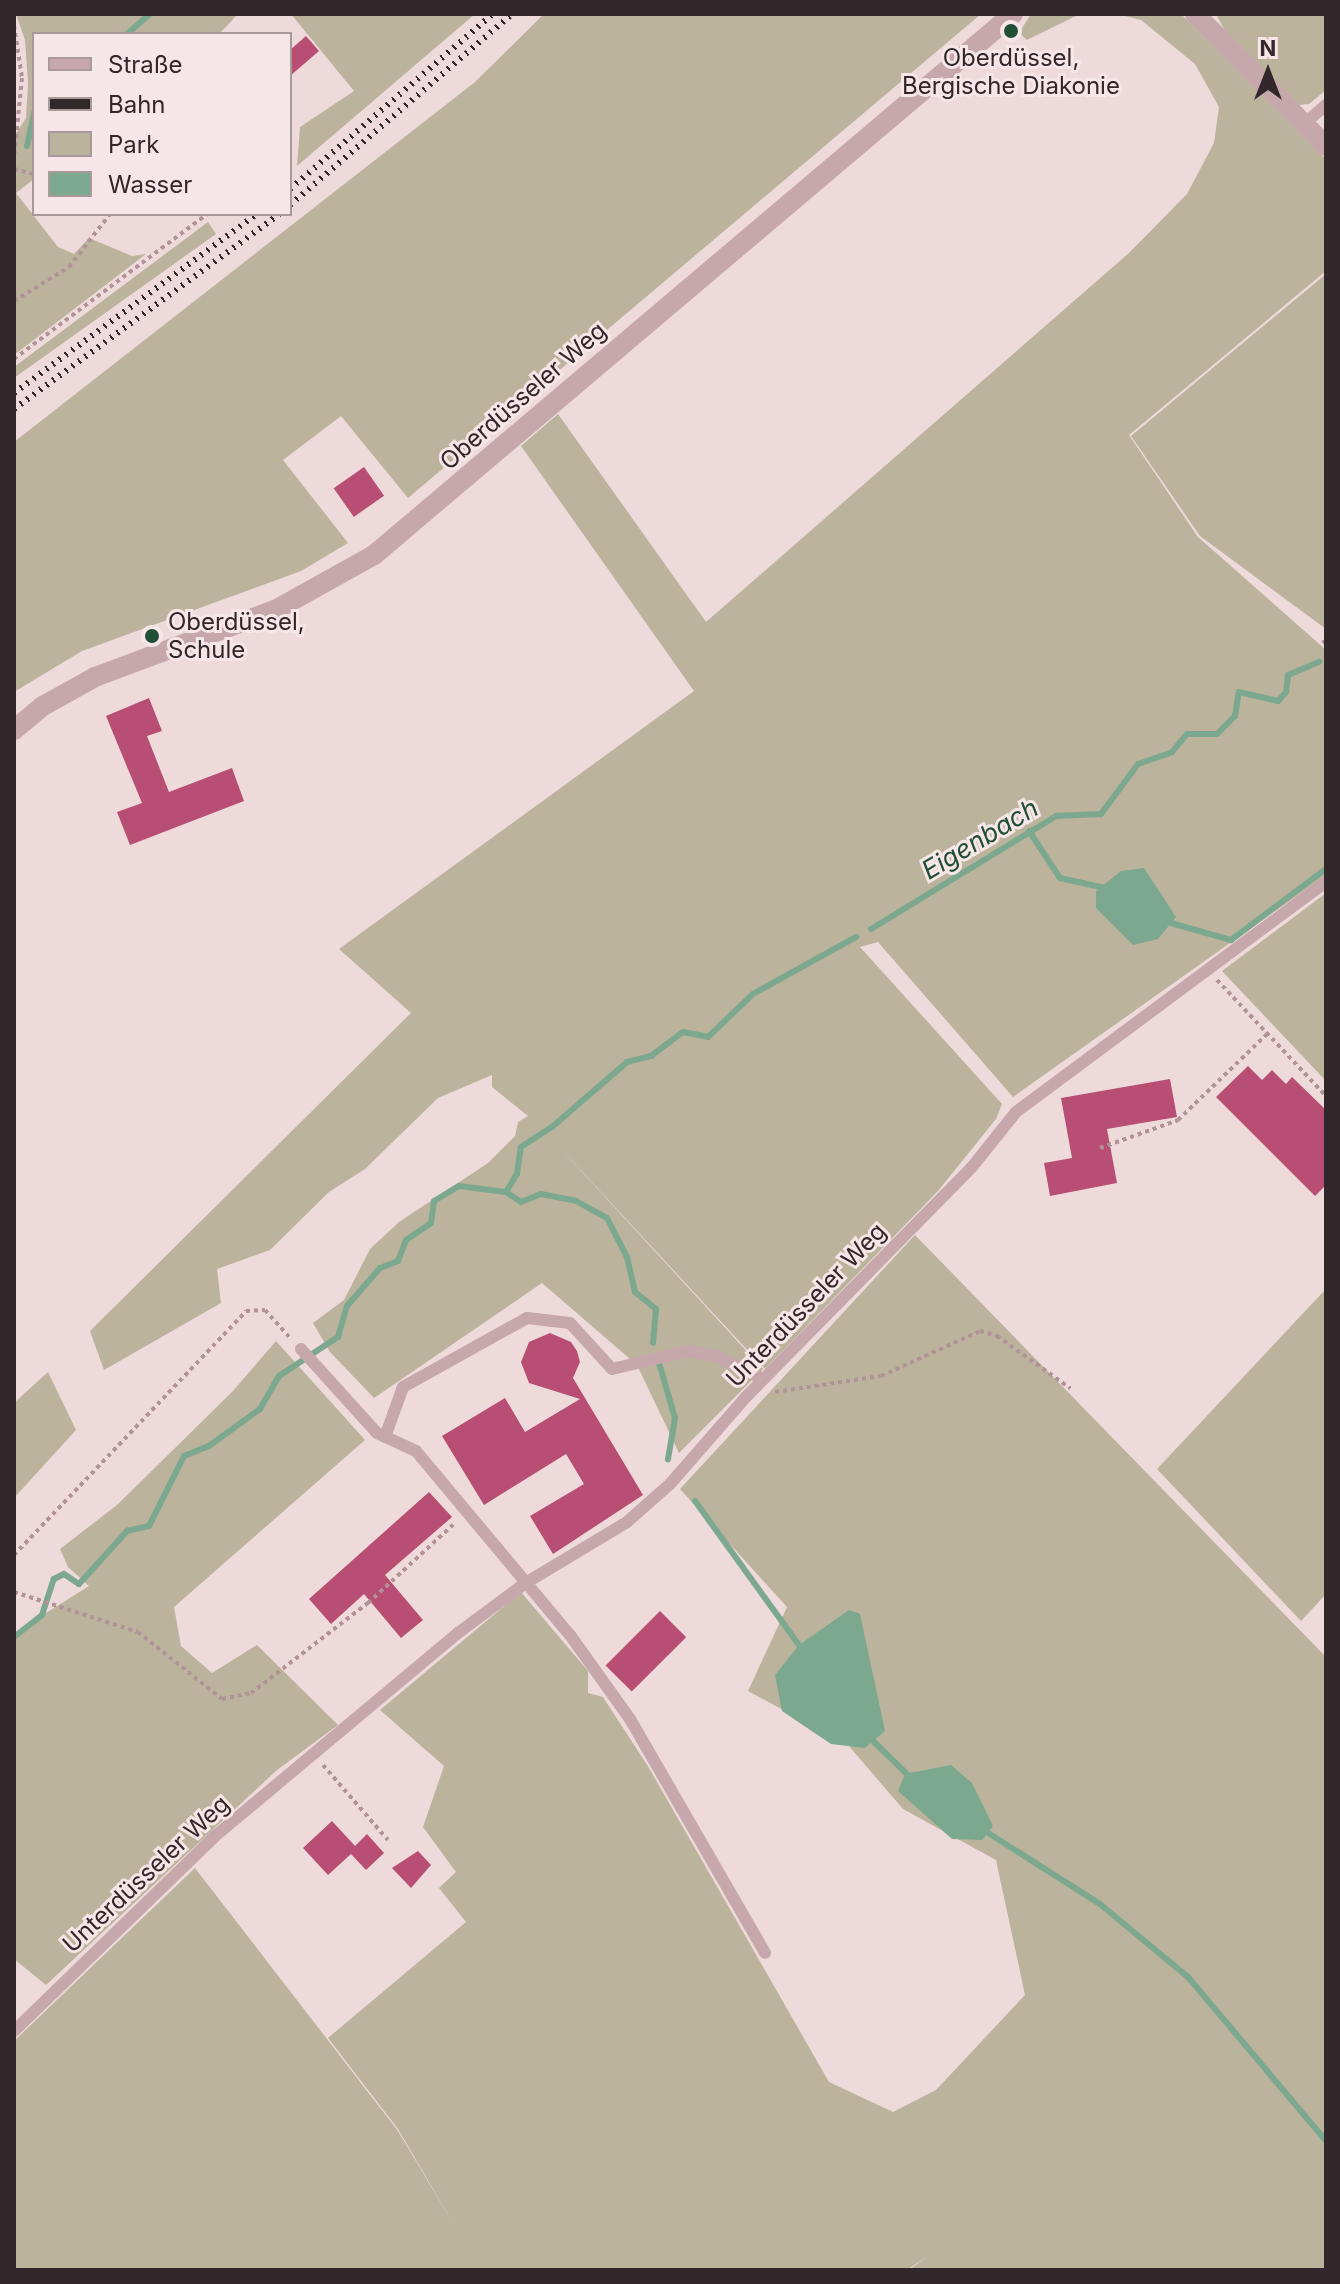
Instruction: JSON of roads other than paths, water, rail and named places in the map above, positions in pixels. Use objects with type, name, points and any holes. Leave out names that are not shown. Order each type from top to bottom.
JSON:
[{"type":"street","name":"Oberdüsseler Weg","points":[[14,730],[86,682],[292,602],[374,555],[1013,14]]},
{"type":"street","points":[[1207,18],[1326,146]]},
{"type":"lane","points":[[1304,124],[1326,105]]},
{"type":"lane","name":"Unterdüsseler Weg","points":[[14,2031],[214,1837],[313,1754],[524,1584],[627,1522],[670,1484],[763,1379],[972,1167],[1016,1112],[1210,973],[1326,882]]},
{"type":"lane","points":[[385,1437],[403,1387],[527,1318],[570,1323],[612,1369],[689,1351],[716,1356],[763,1379]]},
{"type":"lane","points":[[301,1349],[385,1437],[416,1451],[524,1584],[570,1635],[630,1719],[765,1953]]},
{"type":"water","points":[[1144,868],[1176,917],[1158,939],[1133,945],[1096,908],[1096,891],[1121,871]]},
{"type":"water","points":[[849,1610],[860,1614],[885,1731],[865,1748],[831,1744],[782,1711],[775,1675],[799,1645]]},
{"type":"water","points":[[951,1765],[972,1783],[993,1826],[982,1840],[952,1839],[898,1791],[905,1774]]},
{"type":"waterway","points":[[129,32],[150,14]]},
{"type":"waterway","points":[[27,146],[32,122]]},
{"type":"waterway","name":"Eigenbach","points":[[871,929],[1056,816],[1101,814],[1138,764],[1172,752],[1187,734],[1217,734],[1235,716],[1239,692],[1278,701],[1286,692],[1288,675],[1319,662]]},
{"type":"waterway","points":[[1029,831],[1060,878],[1105,888]]},
{"type":"waterway","points":[[1164,921],[1231,940],[1326,869]]},
{"type":"waterway","name":"Eigenbach","points":[[14,1637],[42,1615],[54,1579],[64,1574],[79,1584],[127,1531],[149,1526],[184,1456],[209,1446],[260,1409],[279,1376],[338,1337],[347,1306],[380,1268],[398,1261],[406,1240],[431,1223],[434,1201],[459,1186],[506,1192],[517,1174],[521,1147],[552,1127],[627,1062],[651,1056],[683,1032],[708,1037],[753,994],[856,937]]},
{"type":"waterway","points":[[506,1192],[521,1202],[541,1194],[576,1201],[607,1218],[627,1257],[635,1292],[656,1309],[653,1343]]},
{"type":"waterway","points":[[659,1363],[675,1418],[668,1459]]},
{"type":"waterway","points":[[695,1501],[803,1651]]},
{"type":"waterway","points":[[868,1736],[911,1778]]},
{"type":"waterway","points":[[985,1831],[1100,1904],[1188,1977],[1326,2141]]},
{"type":"railway","points":[[292,187],[493,14]]},
{"type":"railway","points":[[292,203],[512,14]]},
{"type":"railway","points":[[14,393],[254,216]]},
{"type":"railway","points":[[14,409],[276,216]]},
{"type":"place","name":"Oberdüssel, Bergische Diakonie","points":[[1011,31]]},
{"type":"place","name":"Oberdüssel, Schule","points":[[152,636]]}]
